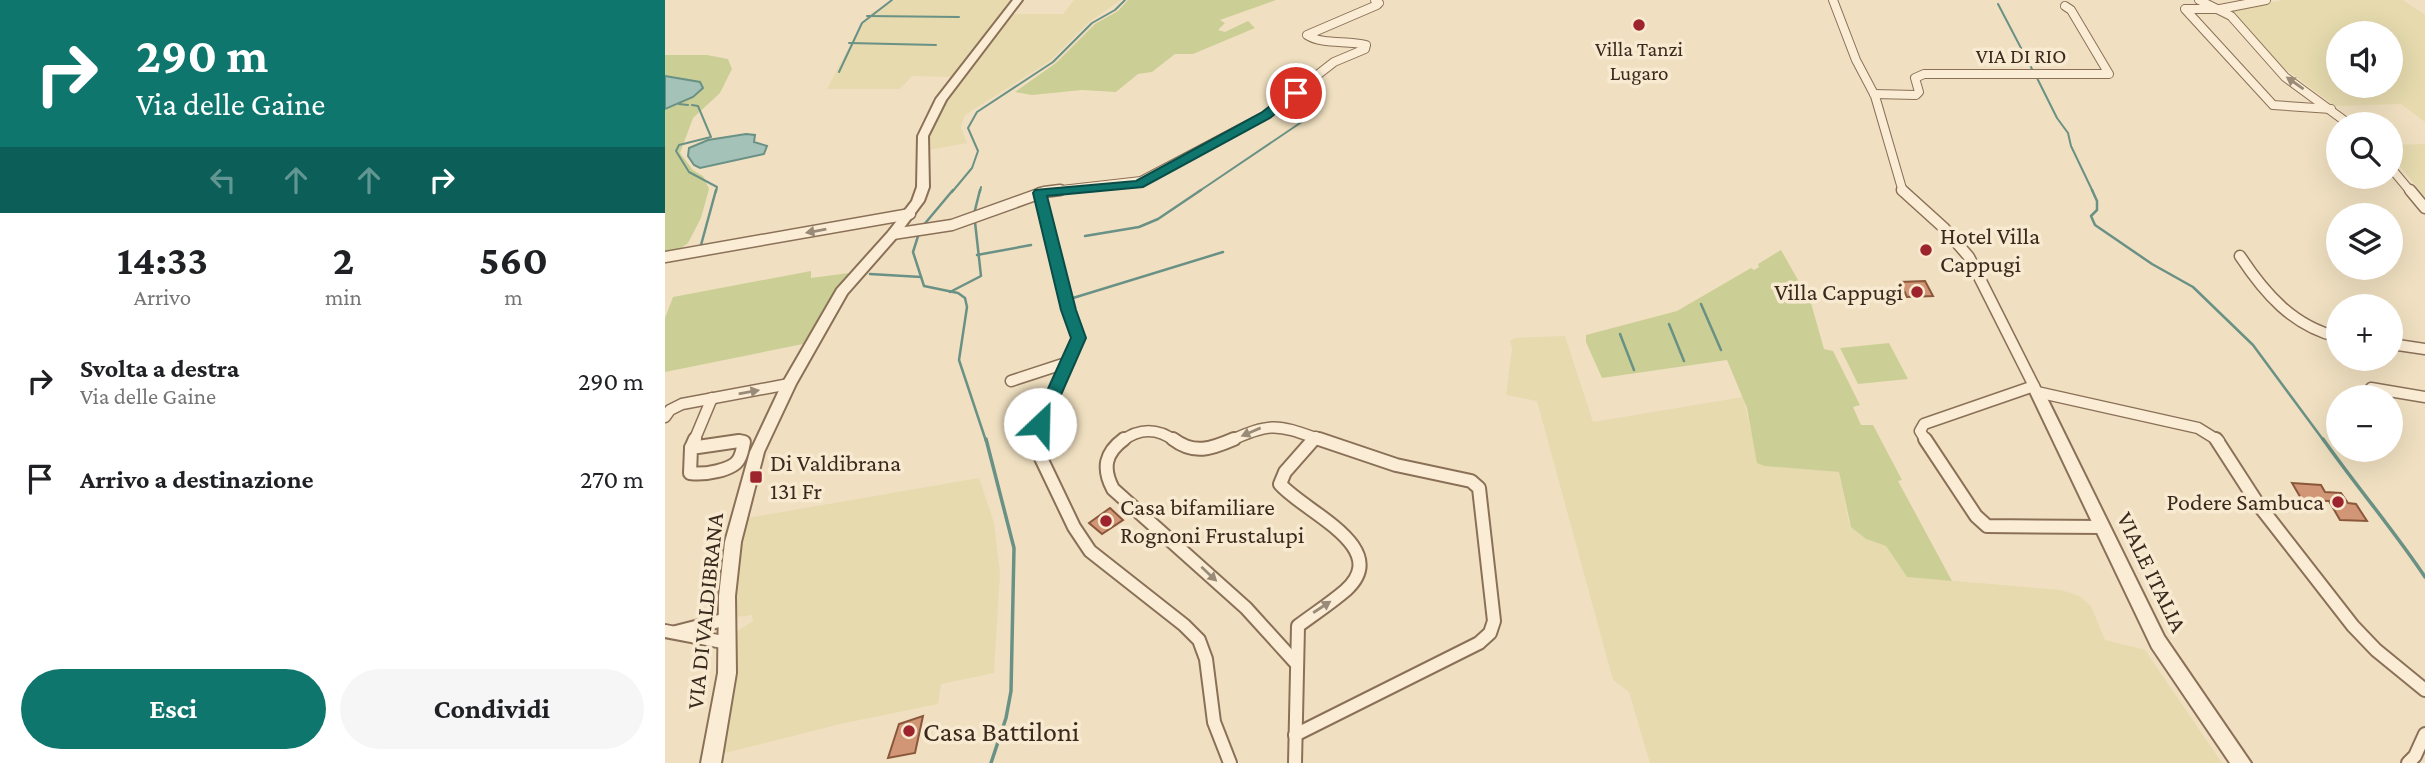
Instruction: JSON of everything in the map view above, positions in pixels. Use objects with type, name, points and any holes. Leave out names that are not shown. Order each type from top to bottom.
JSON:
[{"type":"street","name":"VIA DI VALDIBRANA","points":[[711,763],[727,673],[730,559],[737,517],[757,452],[789,384],[842,292],[910,214],[922,191],[923,136],[941,99],[1018,0]]},
{"type":"street","points":[[893,234],[928,230],[971,219],[1039,193],[1100,186],[1131,186],[1266,115],[1336,61],[1365,49],[1367,45],[1359,42],[1313,40],[1307,35],[1378,5],[1375,0]]},
{"type":"street","points":[[1833,0],[1856,60],[1874,94],[1898,184],[1913,202],[1944,228],[1969,257],[2036,389]]},
{"type":"street","points":[[2199,0],[2220,9],[2240,25],[2253,44],[2285,77],[2334,112]]},
{"type":"street","points":[[2266,0],[2220,9],[2185,9],[2273,105],[2331,110]]},
{"type":"street","name":"VIA DI RIO","points":[[1874,94],[1916,95],[1919,93],[1915,78],[1924,74],[2109,74],[2071,10],[2065,6]]},
{"type":"street","points":[[2403,182],[2425,208]]},
{"type":"street","points":[[1039,193],[1078,335],[1069,362],[1040,424],[1037,445],[1041,458],[1074,527],[1090,551],[1184,625],[1199,640],[1206,659],[1214,722],[1230,763]]},
{"type":"street","points":[[665,257],[910,214]]},
{"type":"street","points":[[2240,256],[2258,282],[2299,322],[2317,333],[2326,335]]},
{"type":"street","points":[[2403,346],[2425,349]]},
{"type":"street","points":[[1011,381],[1069,362]]},
{"type":"street","points":[[665,417],[678,405],[789,384]]},
{"type":"street","points":[[2103,527],[1986,526],[1976,516],[1920,431],[1924,424],[2036,389],[2198,428],[2213,435],[2223,445],[2258,504],[2353,626],[2376,650],[2425,690]]},
{"type":"street","name":"VIALE ITALIA","points":[[2036,389],[2164,652],[2241,763]]},
{"type":"street","points":[[2403,393],[2425,397]]},
{"type":"street","points":[[691,448],[739,441],[745,443],[739,460],[733,466],[695,474],[689,471],[691,448],[712,398]]},
{"type":"street","points":[[1295,662],[1246,608],[1118,495],[1106,478],[1104,464],[1108,453],[1115,446],[1150,431],[1163,432],[1179,446],[1195,450],[1223,444],[1268,426],[1288,427],[1396,465],[1466,479],[1477,485],[1481,495],[1495,624],[1490,635],[1295,735]]},
{"type":"street","points":[[1295,763],[1295,662],[1299,623],[1347,589],[1355,579],[1361,562],[1360,554],[1353,543],[1280,484],[1285,472],[1316,437]]},
{"type":"street","points":[[669,632],[727,619]]},
{"type":"street","points":[[669,632],[728,643]]},
{"type":"street","points":[[2407,763],[2423,745]]},
{"type":"shaded area","points":[[895,0],[1014,0],[952,77],[912,76],[900,89],[827,89],[861,24],[871,13]]},
{"type":"shaded area","points":[[1074,0],[1121,0],[1089,22],[1050,61],[965,115],[961,127],[967,143],[928,150],[931,130],[950,93],[1012,14],[1063,14]]},
{"type":"shaded area","points":[[2283,0],[2403,0],[2425,15],[2425,122],[2401,104],[2335,106],[2284,68],[2231,10]]},
{"type":"shaded area","points":[[2425,144],[2425,197],[2403,170],[2403,145]]},
{"type":"shaded area","points":[[1565,336],[1593,422],[1743,397],[1759,465],[1839,472],[1849,523],[1866,539],[1886,546],[1909,577],[2061,590],[2079,596],[2091,606],[2105,640],[2145,650],[2222,763],[1650,763],[1629,692],[1613,680],[1537,401],[1506,395],[1512,349],[1510,341],[1514,338]]},
{"type":"shaded area","points":[[979,478],[994,523],[1000,572],[994,673],[941,684],[938,704],[840,724],[721,754],[737,669],[736,632],[753,621],[752,615],[735,617],[736,585],[747,518]]},
{"type":"green space","points":[[1128,0],[1276,0],[1220,20],[1225,23],[1218,30],[1225,32],[1248,21],[1255,28],[1193,54],[1175,54],[1152,72],[1138,74],[1116,92],[1082,90],[1032,95],[1015,92],[1056,63],[1095,24],[1118,11]]},
{"type":"green space","points":[[665,55],[707,55],[728,59],[732,69],[720,93],[693,118],[680,153],[693,170],[703,176],[709,189],[701,218],[688,243],[677,251],[665,254],[665,109],[693,97],[703,88],[700,82],[665,76]]},
{"type":"green space","points":[[1781,250],[1811,303],[1824,349],[1833,351],[1860,405],[1853,407],[1861,425],[1873,425],[1902,480],[1898,481],[1952,581],[1907,577],[1886,546],[1866,539],[1851,527],[1839,472],[1764,466],[1757,463],[1747,408],[1727,360],[1602,378],[1586,342],[1586,335],[1677,311],[1751,268],[1754,270],[1759,267],[1758,264]]},
{"type":"green space","points":[[811,271],[811,278],[849,273],[808,343],[665,372],[665,318],[673,297]]},
{"type":"green space","points":[[1889,343],[1908,379],[1858,384],[1840,348]]},
{"type":"water","points":[[665,76],[700,82],[703,88],[693,97],[665,109]]},
{"type":"water","points":[[755,135],[754,142],[767,146],[764,154],[700,168],[694,165],[688,156],[689,148],[708,140]]},
{"type":"building","name":"Villa Cappugi","points":[[1925,281],[1933,296],[1907,297],[1900,282]]},
{"type":"building","name":"Podere Sambuca","points":[[2292,483],[2321,485],[2325,492],[2341,493],[2348,503],[2356,504],[2367,521],[2340,520],[2329,501],[2302,500]]},
{"type":"building","name":"Casa bifamiliare Rognoni Frustalupi","points":[[1110,508],[1123,520],[1102,534],[1089,523]]},
{"type":"building","name":"Casa Battiloni","points":[[923,716],[915,753],[888,758],[899,724]]},
{"type":"waterway","points":[[871,16],[892,0]]},
{"type":"waterway","points":[[952,192],[972,168],[978,151],[968,128],[977,112],[1053,62],[1092,23],[1115,10],[1125,0]]},
{"type":"waterway","points":[[1998,4],[2033,71]]},
{"type":"waterway","points":[[867,16],[871,16]]},
{"type":"waterway","points":[[853,43],[862,23],[871,16]]},
{"type":"waterway","points":[[871,16],[959,17]]},
{"type":"waterway","points":[[839,72],[853,43]]},
{"type":"waterway","points":[[853,43],[936,45]]},
{"type":"waterway","points":[[2036,76],[2057,118],[2068,133],[2071,146],[2093,192]]},
{"type":"waterway","points":[[679,104],[688,105]]},
{"type":"waterway","points":[[692,105],[698,106],[711,137],[679,145],[676,151],[689,172],[717,187],[716,192]]},
{"type":"waterway","points":[[1198,192],[1309,117]]},
{"type":"waterway","points":[[980,192],[981,187]]},
{"type":"waterway","points":[[701,245],[716,190]]},
{"type":"waterway","points":[[922,227],[953,190]]},
{"type":"waterway","points":[[974,214],[980,190]]},
{"type":"waterway","points":[[1085,236],[1139,227],[1158,219],[1201,190]]},
{"type":"waterway","points":[[2092,190],[2097,201],[2097,210],[2091,216],[2095,225],[2152,264],[2193,287],[2253,345],[2324,441]]},
{"type":"waterway","points":[[975,222],[979,255]]},
{"type":"waterway","points":[[919,233],[913,252],[924,286],[951,292]]},
{"type":"waterway","points":[[979,255],[1031,245]]},
{"type":"waterway","points":[[1073,298],[1223,252]]},
{"type":"waterway","points":[[951,292],[981,276],[979,255]]},
{"type":"waterway","points":[[870,274],[921,277]]},
{"type":"waterway","points":[[951,292],[965,298],[967,307],[959,360],[986,441]]},
{"type":"waterway","points":[[1701,304],[1721,350]]},
{"type":"waterway","points":[[1669,324],[1684,361]]},
{"type":"waterway","points":[[1620,334],[1634,370]]},
{"type":"waterway","points":[[986,439],[1014,548],[1011,691],[1006,718],[991,763]]},
{"type":"waterway","points":[[2323,439],[2425,577]]},
{"type":"place","name":"Villa Tanzi Lugaro","points":[[1639,25]]},
{"type":"place","name":"Hotel Villa Cappugi","points":[[1926,250]]},
{"type":"place","name":"Villa Cappugi","points":[[1917,292]]},
{"type":"place","name":"Di Valdibrana 131 Fr","points":[[756,477]]},
{"type":"place","name":"Podere Sambuca","points":[[2338,502]]},
{"type":"place","name":"Casa bifamiliare Rognoni Frustalupi","points":[[1106,521]]},
{"type":"place","name":"Casa Battiloni","points":[[909,731]]},
{"type":"route","points":[[1040,424],[1079,338],[1069,310],[1039,193],[1139,184],[1273,111],[1296,93]]}]
